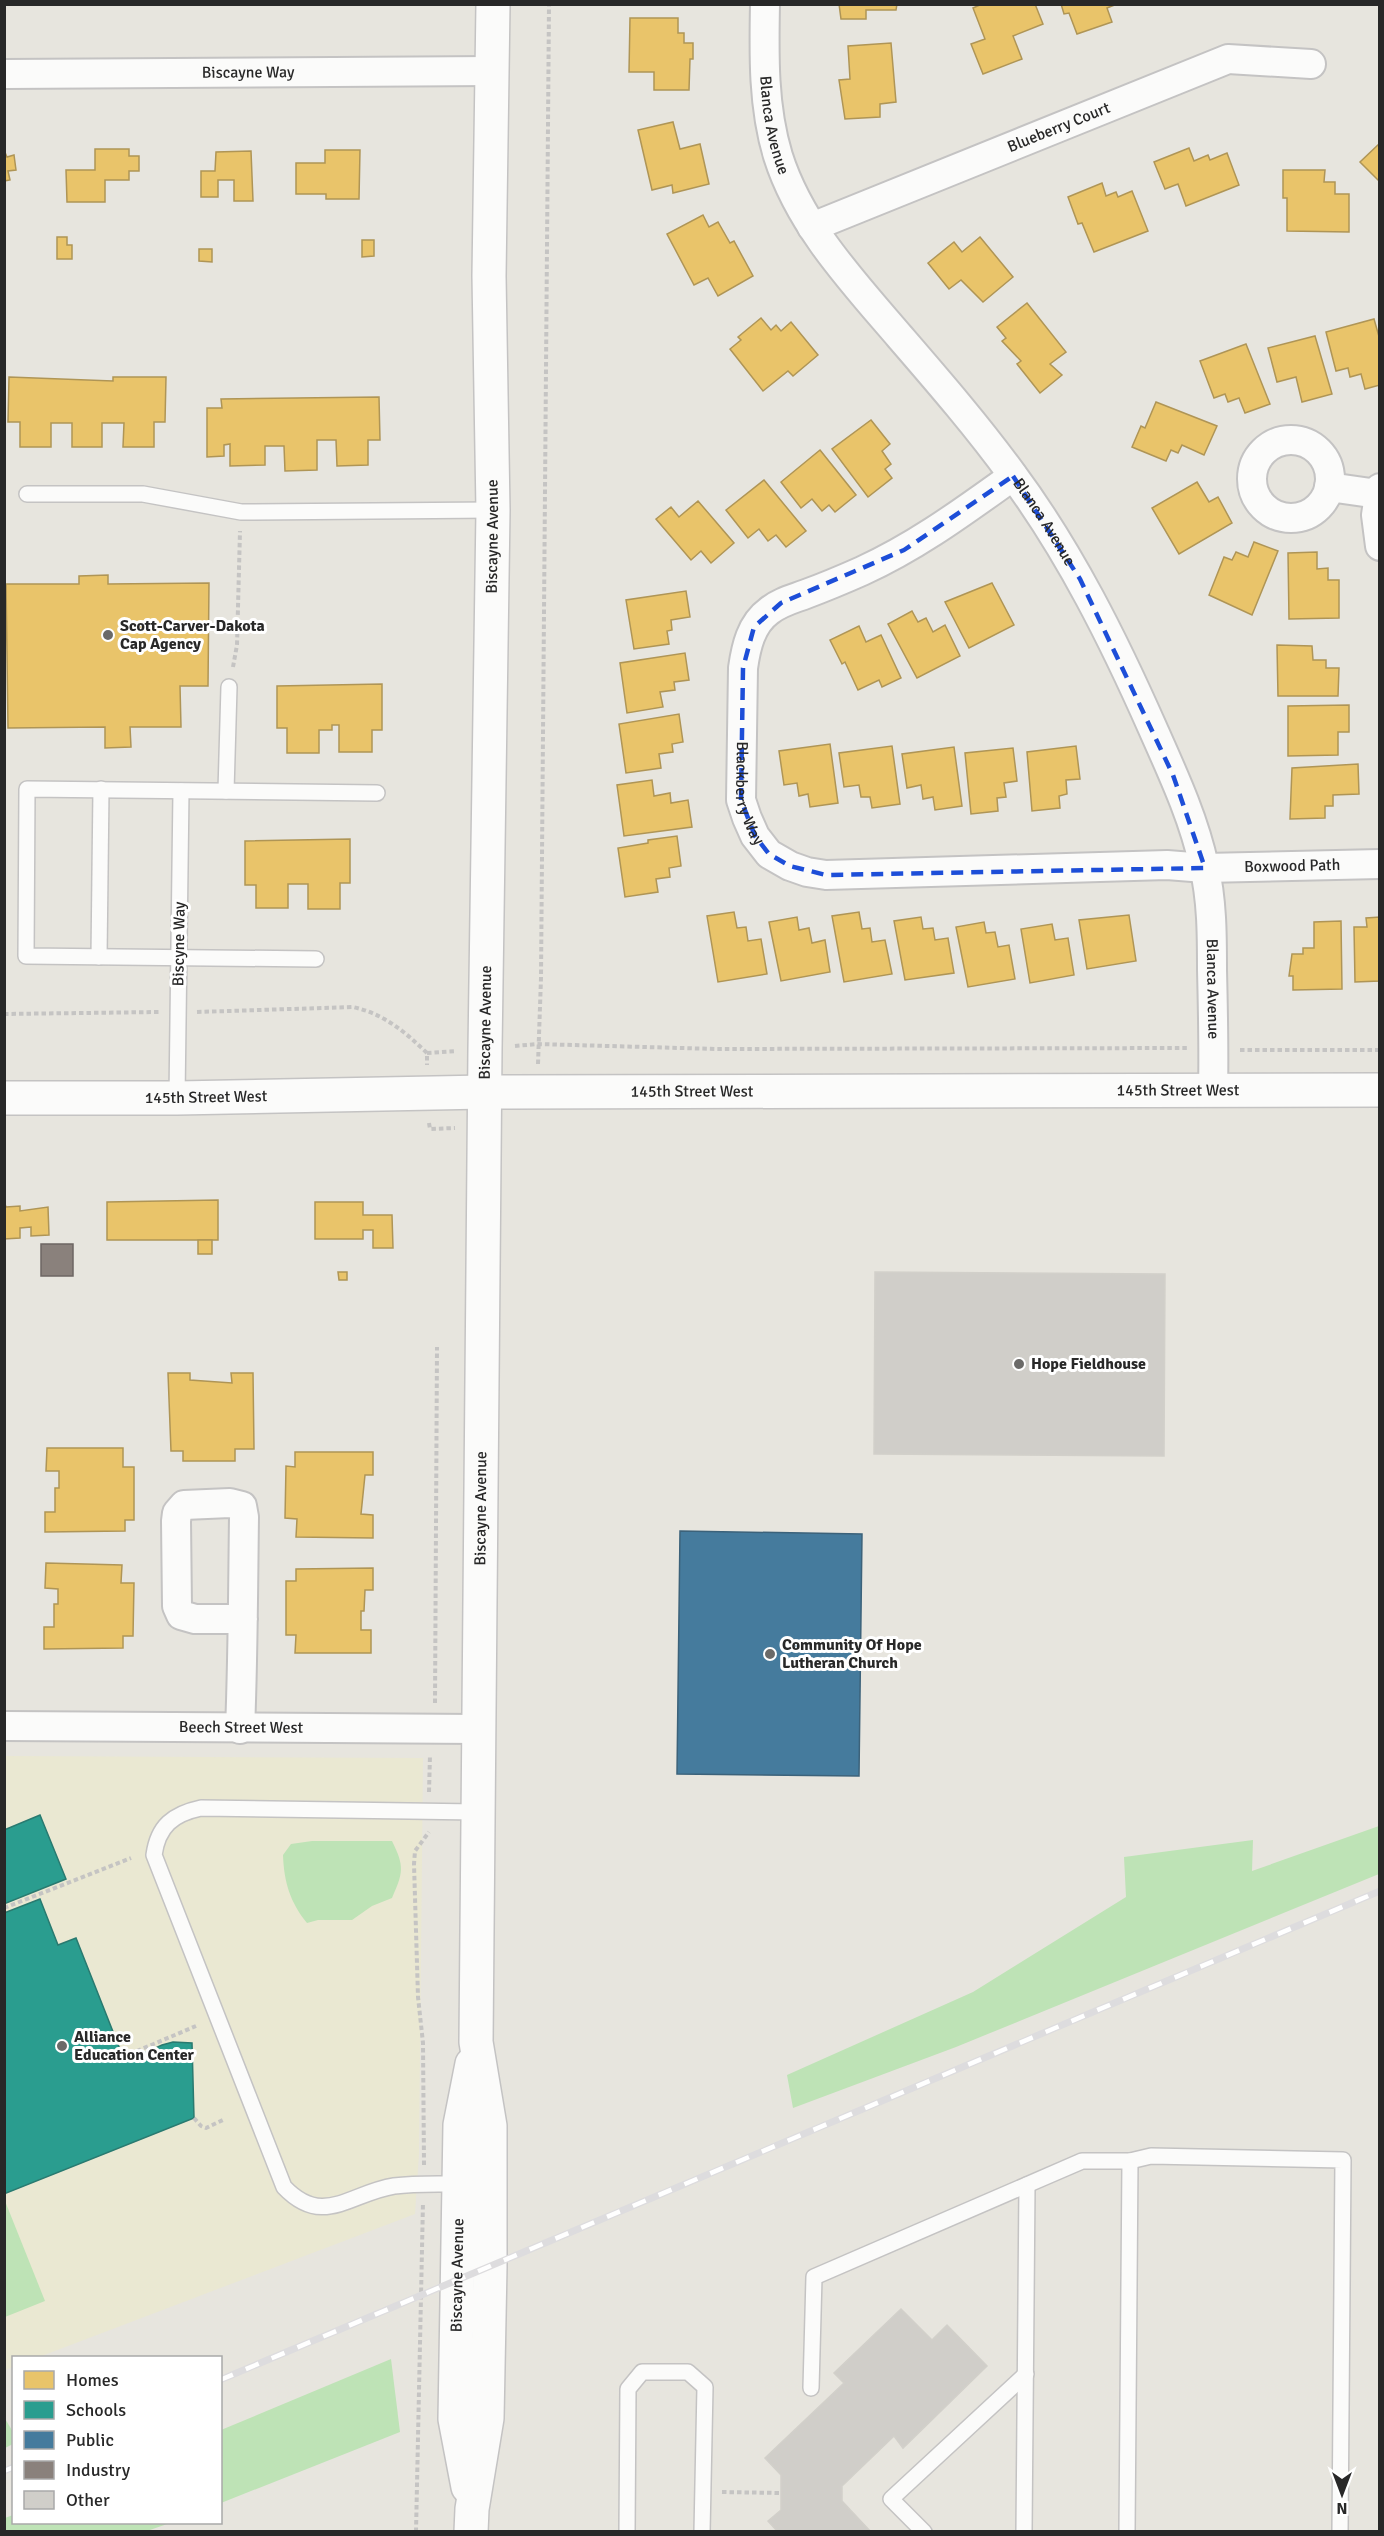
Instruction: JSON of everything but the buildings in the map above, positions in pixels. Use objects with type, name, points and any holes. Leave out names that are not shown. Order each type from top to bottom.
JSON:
[{"type":"street","name":"Biscayne Avenue","points":[[472,2520],[487,2418],[490,2267],[490,2126],[476,2042],[484,1092],[493,510],[489,276],[493,4]]},
{"type":"street","name":"Blanca Avenue","points":[[765,4],[766,82],[778,154],[791,190],[812,227],[846,274],[950,394],[1013,476],[1080,579],[1130,678],[1188,812],[1205,868],[1211,917],[1213,1092]]},
{"type":"street","name":"Blueberry Court","points":[[812,227],[1228,59],[1311,64]]},
{"type":"street","name":"Biscayne Way","points":[[4,74],[492,71]]},
{"type":"street","name":"Blackberry Way","points":[[1013,476],[943,526],[904,550],[861,571],[782,603],[767,612],[754,627],[743,668],[741,800],[755,836],[769,854],[790,866],[807,872],[826,874],[1167,865],[1205,868]]},
{"type":"street","points":[[1329,487],[1379,491],[1376,515],[1380,546]]},
{"type":"street","name":"Boxwood Path","points":[[1205,868],[1380,864]]},
{"type":"street","name":"145th Street West","points":[[4,1098],[177,1098],[484,1092],[1380,1090]]},
{"type":"street","points":[[240,1729],[243,1619]]},
{"type":"street","name":"Beech Street West","points":[[4,1726],[478,1729]]},
{"type":"street","name":"Biscayne Avenue","points":[[472,2520],[455,2419],[460,2125],[476,2042]]},
{"type":"lane","points":[[27,494],[143,494],[241,512],[493,510]]},
{"type":"lane","points":[[226,791],[229,687]]},
{"type":"lane","points":[[316,959],[26,956],[27,789],[376,793]]},
{"type":"lane","points":[[99,957],[101,789]]},
{"type":"lane","name":"Biscyne Way","points":[[177,1098],[181,791]]},
{"type":"lane","points":[[459,2184],[423,2184],[376,2190],[333,2206],[321,2208],[308,2206],[296,2199],[284,2187],[154,1855],[161,1830],[172,1818],[201,1808],[477,1812]]},
{"type":"lane","points":[[811,2388],[814,2277],[1082,2161],[1130,2162],[1151,2156],[1343,2160],[1340,2532]]},
{"type":"lane","points":[[1127,2532],[1130,2162]]},
{"type":"lane","points":[[1024,2532],[1027,2185]]},
{"type":"lane","points":[[627,2532],[628,2389],[642,2372],[688,2372],[705,2387],[702,2532]]},
{"type":"lane","points":[[924,2532],[891,2499],[1026,2374]]},
{"type":"path","points":[[549,4],[541,967],[537,1044],[716,1049],[1188,1048]]},
{"type":"path","points":[[229,687],[237,645],[241,512]]},
{"type":"path","points":[[4,1014],[353,1007],[387,1018],[427,1053]]},
{"type":"path","points":[[1238,1050],[1380,1050]]},
{"type":"path","points":[[416,2532],[423,2184],[423,2043],[417,1998],[414,1864],[415,1851],[430,1831],[429,1765],[435,1730],[437,1347]]},
{"type":"path","points":[[4,1908],[131,1858]]},
{"type":"path","points":[[123,2057],[196,2026]]},
{"type":"path","points":[[194,2118],[206,2128],[225,2119]]},
{"type":"path","points":[[703,2492],[781,2493]]},
{"type":"highlighted area","points":[[1013,476],[1080,579],[1173,775],[1205,868],[826,875],[790,866],[769,854],[755,836],[741,800],[743,668],[754,627],[781,603],[904,550]]},
{"type":"shaded area","points":[[5,1756],[423,1758],[419,2154],[415,2214],[42,2356],[12,2356],[12,2367],[5,2370]]},
{"type":"green space","points":[[1379,1826],[1379,1874],[956,2047],[793,2108],[787,2075],[973,1992],[1126,1897],[1124,1857],[1253,1840],[1252,1871]]},
{"type":"green space","points":[[312,1841],[392,1841],[399,1857],[401,1870],[392,1898],[372,1906],[352,1920],[318,1920],[307,1923],[289,1891],[283,1855],[291,1844]]},
{"type":"green space","points":[[5,2201],[45,2301],[4,2317]]},
{"type":"green space","points":[[391,2359],[400,2432],[222,2503],[222,2430]]},
{"type":"green space","points":[[4,2417],[12,2430],[12,2444],[5,2448]]},
{"type":"green space","points":[[12,2515],[12,2524],[167,2524],[147,2531],[5,2531],[5,2518]]},
{"type":"railway","points":[[222,2379],[1380,1891]]},
{"type":"railway","points":[[4,2471],[12,2468]]},
{"type":"place","name":"Scott-Carver-Dakota Cap Agency","points":[[108,635]]},
{"type":"place","name":"Hope Fieldhouse","points":[[1019,1364]]},
{"type":"place","name":"Community Of Hope Lutheran Church","points":[[770,1654]]},
{"type":"place","name":"Alliance Education Center","points":[[62,2046]]}]
